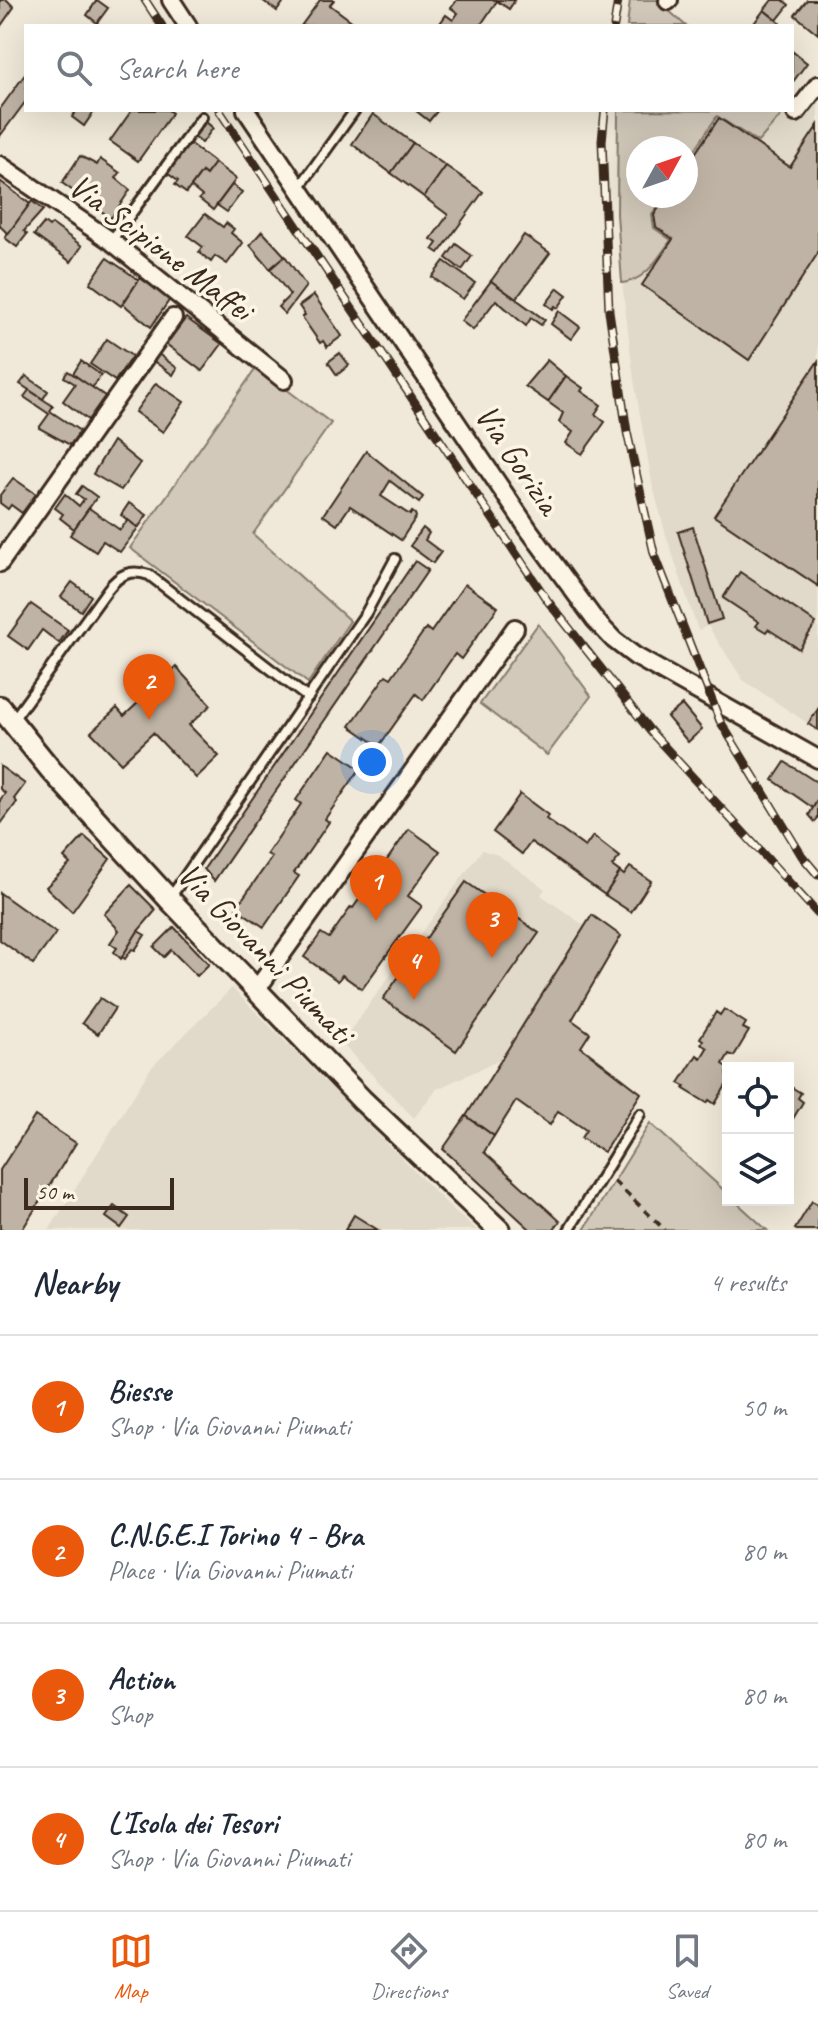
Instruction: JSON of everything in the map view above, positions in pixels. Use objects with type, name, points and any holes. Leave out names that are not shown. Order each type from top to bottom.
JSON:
[{"type":"street","points":[[171,0],[187,24]]},
{"type":"street","points":[[796,113],[818,85]]},
{"type":"street","name":"Via Gorizia","points":[[247,112],[529,530],[595,620],[635,656],[818,759]]},
{"type":"street","name":"Via Scipione Maffei","points":[[0,165],[111,241],[284,380]]},
{"type":"street","points":[[0,563],[173,318]]},
{"type":"street","points":[[257,989],[515,628]]},
{"type":"street","name":"Via Giovanni Piumati","points":[[6,715],[51,770],[169,899],[362,1100],[499,1230]]},
{"type":"lane","points":[[299,188],[354,112]]},
{"type":"lane","points":[[111,241],[202,117]]},
{"type":"lane","points":[[169,899],[366,613],[395,559]]},
{"type":"lane","points":[[6,715],[108,589],[125,573],[136,571],[149,575],[308,698]]},
{"type":"lane","points":[[569,1230],[640,1114]]},
{"type":"path","points":[[614,1181],[665,1230]]},
{"type":"shaded area","points":[[630,0],[657,0],[684,24],[627,24]]},
{"type":"shaded area","points":[[818,99],[818,730],[743,680],[708,626],[698,630],[666,535],[652,483],[634,380],[621,274],[618,112],[787,112],[799,122]]},
{"type":"shaded area","points":[[618,112],[784,112],[758,142],[717,116],[698,145],[698,136],[626,136],[626,208],[657,208],[652,215],[654,228],[671,240],[645,273],[622,283],[617,214]]},
{"type":"shaded area","points":[[257,367],[331,423],[253,534],[350,621],[308,683],[130,548]]},
{"type":"shaded area","points":[[538,624],[591,696],[547,755],[480,704]]},
{"type":"shaded area","points":[[482,850],[498,855],[545,889],[541,895],[585,926],[502,1059],[437,1089],[414,1118],[341,1043]]},
{"type":"shaded area","points":[[232,988],[449,1206],[477,1230],[49,1230],[151,1068]]},
{"type":"shaded area","points":[[650,1123],[722,1189],[722,1206],[741,1206],[767,1230],[584,1230]]},
{"type":"building","points":[[0,0],[7,0],[14,7],[0,27]]},
{"type":"building","points":[[97,0],[108,8],[97,23],[87,15]]},
{"type":"building","points":[[262,0],[285,0],[277,11]]},
{"type":"building","points":[[320,0],[334,0],[330,5],[356,24],[302,24]]},
{"type":"building","points":[[457,0],[515,0],[509,9],[497,1],[481,24],[439,24],[446,15],[453,20],[458,13],[451,8]]},
{"type":"building","points":[[772,0],[783,0],[789,5],[777,20],[764,10]]},
{"type":"building","points":[[807,0],[818,0],[818,34],[795,15]]},
{"type":"building","points":[[764,10],[780,23],[779,24],[754,24]]},
{"type":"building","points":[[794,53],[807,63],[794,80]]},
{"type":"building","points":[[24,76],[24,104],[0,136],[0,109]]},
{"type":"building","points":[[76,112],[94,112],[84,126],[72,117]]},
{"type":"building","points":[[131,112],[172,113],[138,161],[110,141]]},
{"type":"building","points":[[418,112],[436,112],[429,121]]},
{"type":"building","points":[[373,114],[413,143],[391,173],[352,144]]},
{"type":"building","points":[[719,118],[790,167],[818,125],[818,253],[749,360],[642,285],[673,239],[656,227],[654,215],[659,208],[698,208],[698,149]]},
{"type":"building","points":[[205,121],[213,128],[202,143],[194,137]]},
{"type":"building","points":[[189,143],[215,163],[206,175],[202,172],[186,193],[175,185],[178,181],[167,173]]},
{"type":"building","points":[[413,143],[446,166],[424,197],[391,173]]},
{"type":"building","points":[[80,156],[97,165],[100,159],[120,173],[116,178],[130,190],[111,218],[62,183]]},
{"type":"building","points":[[215,163],[236,179],[213,210],[199,199],[202,196],[191,187],[202,172],[206,175]]},
{"type":"building","points":[[446,166],[483,192],[439,253],[433,249],[437,243],[431,239],[448,215],[424,197]]},
{"type":"building","points":[[0,181],[30,204],[8,234],[0,226]]},
{"type":"building","points":[[232,185],[242,192],[227,212],[217,205]]},
{"type":"building","points":[[32,201],[43,210],[24,231],[27,234],[17,247],[5,238]]},
{"type":"building","points":[[205,214],[223,227],[226,223],[234,229],[231,233],[243,243],[227,264],[215,256],[211,262],[199,252],[203,247],[188,236]]},
{"type":"building","points":[[44,223],[49,227],[52,224],[82,246],[71,262],[34,235]]},
{"type":"building","points":[[262,231],[285,256],[270,269],[250,245]]},
{"type":"building","points":[[524,235],[550,253],[516,299],[491,281]]},
{"type":"building","points":[[456,244],[472,256],[462,270],[446,258]]},
{"type":"building","points":[[285,256],[306,286],[285,314],[278,307],[290,295],[270,269]]},
{"type":"building","points":[[107,258],[139,280],[121,306],[90,283]]},
{"type":"building","points":[[444,261],[475,283],[463,299],[432,277]]},
{"type":"building","points":[[140,278],[170,299],[151,327],[123,304]]},
{"type":"building","points":[[491,281],[545,320],[541,325],[531,318],[526,326],[496,300],[473,330],[461,321]]},
{"type":"building","points":[[558,288],[567,295],[558,308],[555,306],[553,309],[546,304]]},
{"type":"building","points":[[314,295],[342,336],[327,347],[323,341],[320,343],[302,317],[305,315],[299,306]]},
{"type":"building","points":[[559,311],[580,327],[571,339],[551,324]]},
{"type":"building","points":[[186,318],[222,344],[202,371],[166,344]]},
{"type":"building","points":[[107,339],[132,356],[115,381],[90,364]]},
{"type":"building","points":[[157,353],[177,368],[173,375],[152,360]]},
{"type":"building","points":[[340,353],[349,365],[337,375],[328,362]]},
{"type":"building","points":[[547,360],[566,376],[548,402],[525,386]]},
{"type":"building","points":[[81,361],[101,375],[92,388],[73,374]]},
{"type":"building","points":[[818,361],[818,586],[714,516]]},
{"type":"building","points":[[68,371],[105,396],[88,420],[63,401],[75,384],[64,377]]},
{"type":"building","points":[[26,376],[48,391],[43,399],[20,384]]},
{"type":"building","points":[[566,376],[601,405],[595,414],[605,422],[582,454],[566,443],[573,432],[559,422],[563,413],[548,402]]},
{"type":"building","points":[[156,383],[184,402],[163,432],[135,412]]},
{"type":"building","points":[[29,390],[53,406],[50,411],[80,431],[70,445],[39,428],[49,414],[24,397]]},
{"type":"building","points":[[113,441],[140,463],[121,490],[93,474]]},
{"type":"building","points":[[366,451],[423,497],[419,503],[390,481],[381,496],[410,515],[412,512],[415,514],[401,540],[350,506],[337,525],[323,515]]},
{"type":"building","points":[[13,478],[36,494],[22,513],[11,505],[8,509],[0,503],[0,495]]},
{"type":"building","points":[[82,486],[97,497],[74,529],[60,518],[63,514],[55,508],[65,494],[79,506],[84,499],[76,494]]},
{"type":"building","points":[[129,503],[147,515],[138,528],[121,515]]},
{"type":"building","points":[[89,508],[120,530],[128,520],[138,528],[120,552],[103,541],[96,552],[70,535]]},
{"type":"building","points":[[693,527],[722,619],[707,624],[678,532]]},
{"type":"building","points":[[423,528],[429,533],[425,540],[441,552],[433,563],[410,546]]},
{"type":"building","points":[[415,561],[428,570],[214,881],[204,869]]},
{"type":"building","points":[[740,572],[816,623],[799,649],[768,629],[766,632],[756,626],[759,622],[723,598]]},
{"type":"building","points":[[72,582],[91,596],[81,611],[61,597]]},
{"type":"building","points":[[465,584],[498,607],[461,659],[455,654],[423,700],[416,694],[379,746],[350,726],[386,675],[391,678],[426,628],[431,632]]},
{"type":"building","points":[[31,604],[68,630],[59,643],[42,630],[28,650],[8,636]]},
{"type":"building","points":[[157,661],[163,668],[151,680],[145,674]]},
{"type":"building","points":[[176,667],[211,705],[189,725],[219,756],[196,778],[153,733],[121,763],[91,732],[117,708],[124,716]]},
{"type":"building","points":[[682,705],[702,729],[688,742],[667,717]]},
{"type":"building","points":[[818,709],[818,730],[808,724]]},
{"type":"building","points":[[331,749],[360,769],[325,819],[329,822],[294,873],[299,876],[264,927],[236,908],[272,857],[267,854],[301,804],[296,800]]},
{"type":"building","points":[[785,762],[818,783],[818,799],[813,808],[773,780]]},
{"type":"building","points":[[0,766],[25,784],[14,799],[17,802],[0,825],[0,800],[5,793],[0,789]]},
{"type":"building","points":[[520,794],[548,815],[546,819],[585,847],[593,836],[620,857],[612,866],[620,872],[605,895],[531,842],[522,854],[493,832]]},
{"type":"building","points":[[818,799],[818,818],[815,822],[809,815]]},
{"type":"building","points":[[409,829],[440,851],[408,896],[422,906],[362,989],[342,975],[338,981],[304,957],[321,933],[329,938]]},
{"type":"building","points":[[84,836],[110,859],[72,912],[46,887],[70,864],[64,858]]},
{"type":"building","points":[[630,867],[651,881],[631,912],[605,895],[620,872],[624,875]]},
{"type":"building","points":[[466,882],[539,933],[456,1051],[383,999]]},
{"type":"building","points":[[131,885],[156,910],[138,931],[121,959],[114,952],[117,948],[110,943],[119,930],[104,914]]},
{"type":"building","points":[[0,893],[56,933],[33,964],[0,940]]},
{"type":"building","points":[[592,915],[621,936],[572,1020],[590,1033],[581,1047],[641,1093],[604,1152],[581,1138],[586,1130],[558,1111],[550,1125],[516,1101],[494,1136],[466,1116]]},
{"type":"building","points":[[174,927],[209,964],[197,976],[171,950],[164,957],[154,947]]},
{"type":"building","points":[[138,931],[145,935],[125,959],[122,957]]},
{"type":"building","points":[[100,998],[115,1008],[98,1034],[82,1023]]},
{"type":"building","points":[[724,1009],[746,1023],[743,1028],[749,1031],[734,1056],[729,1054],[722,1062],[722,1092],[715,1104],[709,1100],[707,1103],[679,1083],[697,1055],[701,1058],[707,1048],[701,1044],[703,1040],[700,1038],[716,1012],[720,1015]]},
{"type":"building","points":[[794,1089],[801,1093],[798,1098],[803,1102],[794,1117]]},
{"type":"building","points":[[35,1116],[76,1143],[22,1230],[0,1230],[0,1170]]},
{"type":"building","points":[[466,1116],[494,1136],[484,1152],[560,1221],[553,1230],[531,1230],[443,1149]]},
{"type":"building","points":[[812,1201],[818,1202],[818,1230],[795,1229]]},
{"type":"building","points":[[114,1206],[129,1217],[121,1228],[106,1217]]},
{"type":"building","points":[[354,1215],[378,1230],[345,1230]]},
{"type":"railway","points":[[145,0],[161,24]]},
{"type":"railway","points":[[614,24],[618,0]]},
{"type":"railway","points":[[220,112],[547,600],[651,732],[818,914]]},
{"type":"railway","points":[[605,112],[602,141],[609,311],[627,432],[654,553],[720,721],[802,856],[818,875]]},
{"type":"place","name":"C.N.G.E.I Torino 4 - Bra","points":[[149,720]]},
{"type":"place","name":"Biesse","points":[[376,921]]},
{"type":"place","name":"Action","points":[[492,958]]},
{"type":"place","name":"L'Isola dei Tesori","points":[[414,1000]]}]
